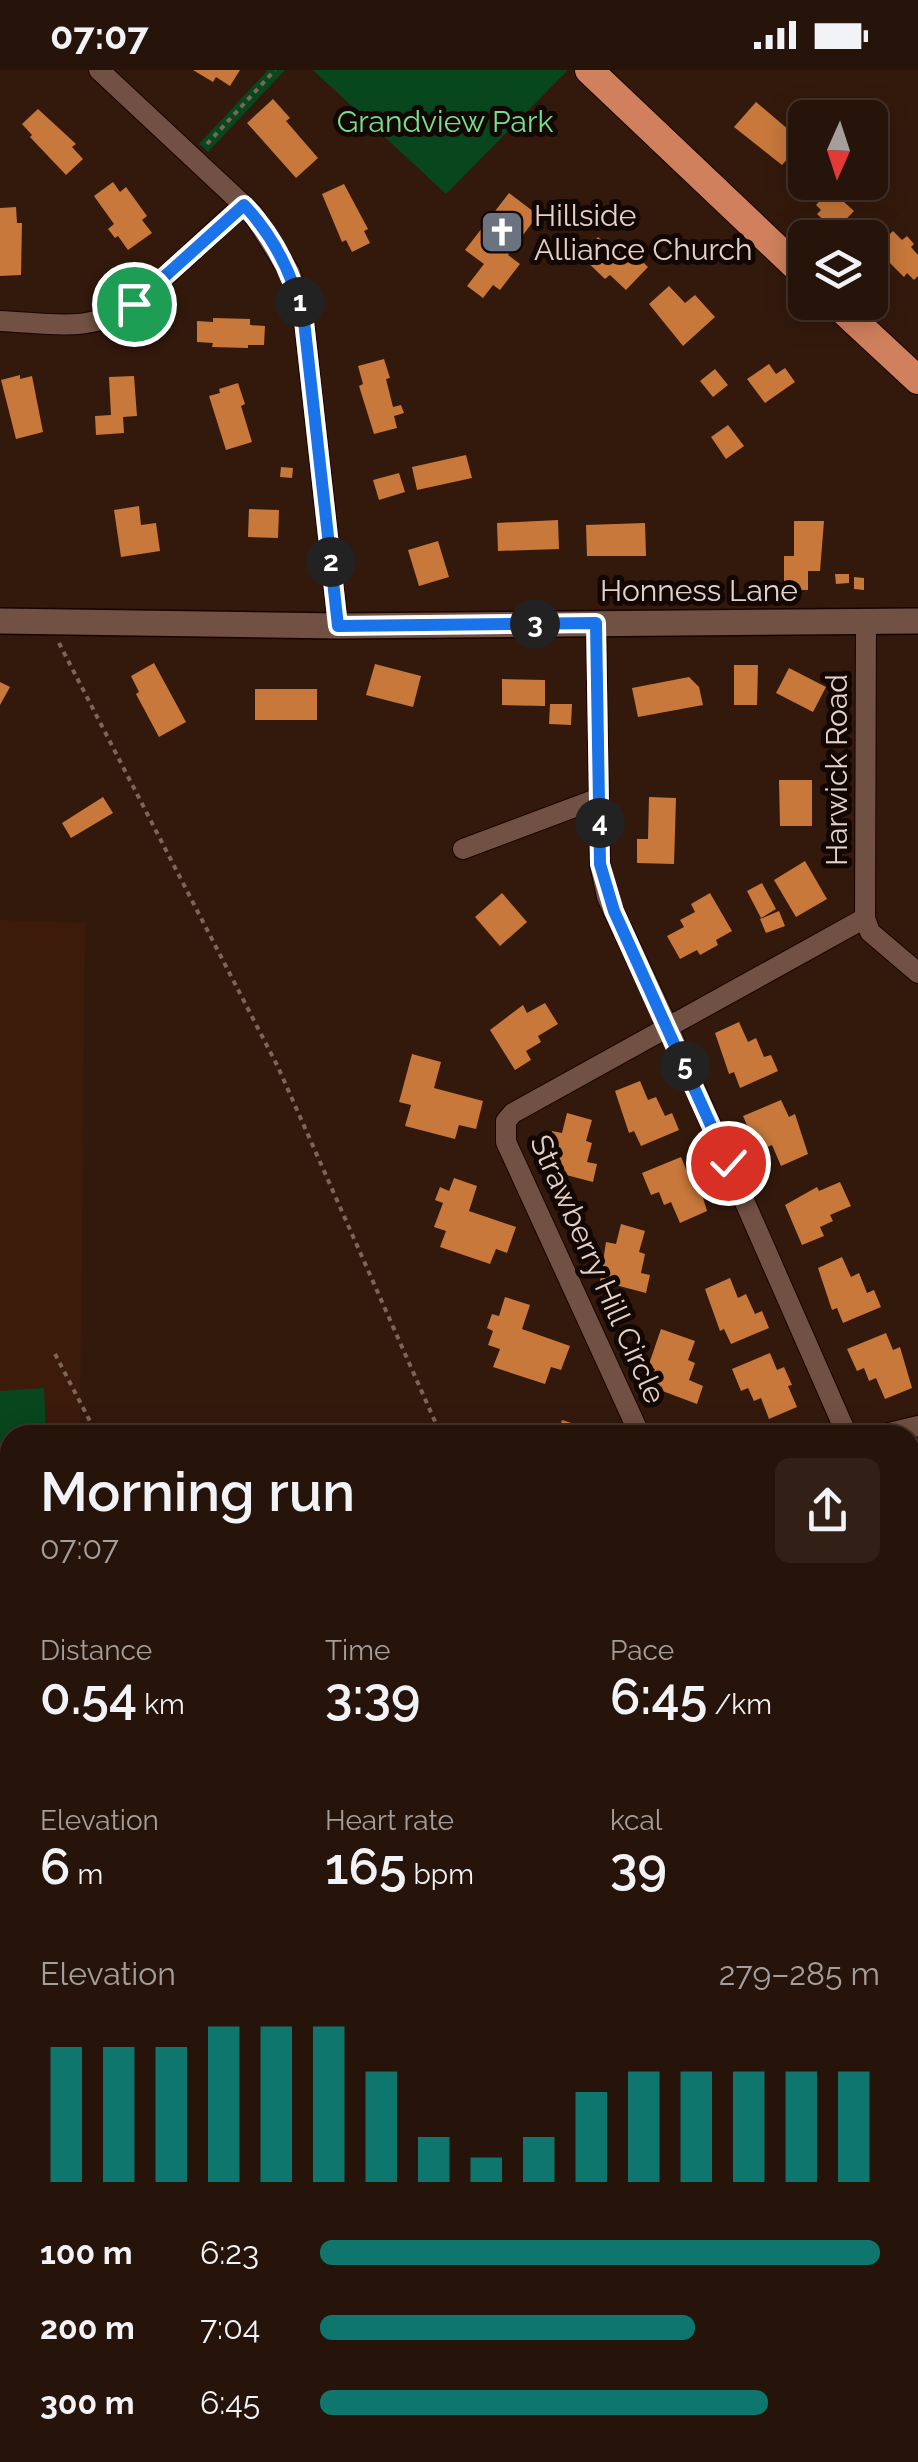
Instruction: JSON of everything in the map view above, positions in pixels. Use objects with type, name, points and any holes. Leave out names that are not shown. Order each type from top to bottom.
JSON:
[{"type":"highway","points":[[589,70],[788,259]]},
{"type":"highway","points":[[853,320],[918,380]]},
{"type":"street","points":[[99,70],[244,205],[280,253],[298,296],[308,358],[338,626]]},
{"type":"street","points":[[0,321],[85,325],[116,317],[244,205]]},
{"type":"street","name":"Honness Lane","points":[[0,621],[338,626],[918,621]]},
{"type":"street","name":"Harwick Road","points":[[866,621],[866,918]]},
{"type":"street","points":[[596,623],[600,864],[608,897],[843,1425]]},
{"type":"street","points":[[463,850],[599,798]]},
{"type":"street","points":[[866,918],[870,932],[918,972]]},
{"type":"street","name":"Strawberry Hill Circle","points":[[635,1425],[506,1142],[506,1121],[513,1113],[866,918]]},
{"type":"path","points":[[194,158],[275,70]]},
{"type":"path","points":[[55,636],[278,1067],[437,1425]]},
{"type":"path","points":[[56,1354],[91,1425]]},
{"type":"shaded area","points":[[0,920],[85,923],[80,1425],[0,1425]]},
{"type":"green space","name":"Grandview Park","points":[[268,70],[285,70],[208,152],[199,144]]},
{"type":"green space","name":"Grandview Park","points":[[313,70],[566,70],[567,71],[446,194]]},
{"type":"green space","points":[[44,1388],[46,1425],[0,1425],[0,1391]]},
{"type":"building","points":[[193,70],[240,70],[230,86],[216,77],[213,82]]},
{"type":"building","points":[[273,99],[290,118],[286,121],[318,158],[296,178],[247,123]]},
{"type":"building","points":[[756,102],[788,129],[788,158],[782,165],[734,127]]},
{"type":"building","points":[[38,109],[76,144],[72,147],[83,159],[66,175],[22,124]]},
{"type":"building","points":[[113,182],[120,192],[126,187],[147,216],[142,220],[152,233],[128,250],[108,229],[114,224],[94,196]]},
{"type":"building","points":[[344,184],[368,229],[364,231],[370,243],[352,252],[346,240],[342,242],[322,194]]},
{"type":"building","name":"Hillside Alliance Church","points":[[509,193],[538,215],[508,255],[520,264],[500,290],[493,285],[483,298],[467,286],[484,264],[465,250]]},
{"type":"building","points":[[821,200],[842,200],[854,211],[845,220],[823,220],[817,214],[821,210],[816,205]]},
{"type":"building","points":[[16,207],[17,223],[22,223],[21,275],[0,276],[0,208]]},
{"type":"building","points":[[893,231],[902,240],[907,236],[914,244],[911,247],[918,255],[918,276],[914,280],[888,263],[888,236]]},
{"type":"building","points":[[598,237],[613,251],[616,248],[622,254],[628,248],[648,267],[626,290],[610,275],[605,279],[581,256]]},
{"type":"building","points":[[669,286],[685,303],[695,295],[715,317],[683,346],[649,304]]},
{"type":"building","points":[[213,318],[250,319],[250,325],[265,326],[264,345],[212,347],[213,343],[197,342],[197,321],[213,322]]},
{"type":"building","points":[[384,359],[393,407],[401,405],[404,413],[394,416],[397,428],[374,434],[359,386],[363,384],[358,366]]},
{"type":"building","points":[[769,364],[776,374],[785,368],[795,382],[765,403],[747,379]]},
{"type":"building","points":[[715,369],[728,385],[713,397],[700,381]]},
{"type":"building","points":[[20,375],[20,379],[32,376],[43,432],[16,439],[1,380]]},
{"type":"building","points":[[134,376],[137,416],[123,417],[124,433],[96,435],[95,416],[111,415],[109,377]]},
{"type":"building","points":[[238,383],[252,442],[226,450],[209,396]]},
{"type":"building","points":[[728,425],[744,446],[726,459],[711,437]]},
{"type":"building","points":[[466,455],[472,478],[417,490],[412,467]]},
{"type":"building","points":[[281,467],[293,468],[292,478],[280,477]]},
{"type":"building","points":[[399,473],[405,492],[379,500],[373,480]]},
{"type":"building","points":[[139,506],[141,525],[156,523],[160,551],[121,557],[114,510]]},
{"type":"building","points":[[249,509],[279,510],[278,538],[248,537]]},
{"type":"building","points":[[558,520],[559,549],[498,551],[497,523]]},
{"type":"building","points":[[794,521],[824,521],[820,571],[808,571],[808,590],[784,590],[784,556],[794,556]]},
{"type":"building","points":[[645,523],[646,556],[587,556],[586,525]]},
{"type":"building","points":[[438,541],[449,577],[419,586],[408,550]]},
{"type":"building","points":[[835,574],[849,574],[849,583],[836,584]]},
{"type":"building","points":[[854,577],[864,578],[864,590],[854,589]]},
{"type":"building","points":[[154,663],[186,722],[159,737],[131,676]]},
{"type":"building","points":[[375,664],[421,676],[413,707],[366,695]]},
{"type":"building","points":[[734,665],[758,665],[757,705],[734,705]]},
{"type":"building","points":[[789,668],[826,687],[813,712],[776,693]]},
{"type":"building","points":[[689,677],[699,687],[703,705],[638,717],[632,688]]},
{"type":"building","points":[[502,679],[545,680],[545,706],[502,705]]},
{"type":"building","points":[[0,682],[10,687],[0,705]]},
{"type":"building","points":[[255,689],[317,689],[317,720],[255,720]]},
{"type":"building","points":[[550,704],[572,704],[571,725],[549,724]]},
{"type":"building","points":[[779,780],[812,780],[812,826],[780,826]]},
{"type":"building","points":[[103,797],[113,813],[71,838],[62,823]]},
{"type":"building","points":[[649,797],[676,798],[674,864],[637,863],[637,839],[648,839]]},
{"type":"building","points":[[805,861],[827,899],[796,917],[774,880]]},
{"type":"building","points":[[762,883],[776,909],[761,918],[747,891]]},
{"type":"building","points":[[502,893],[527,922],[500,946],[475,917]]},
{"type":"building","points":[[710,893],[732,931],[700,955],[697,950],[680,959],[667,936],[684,927],[680,920],[695,912],[691,904]]},
{"type":"building","points":[[779,911],[785,926],[766,933],[760,919]]},
{"type":"building","points":[[545,1003],[558,1024],[538,1036],[541,1042],[526,1051],[531,1060],[515,1070],[490,1030],[523,1005],[527,1013]]},
{"type":"building","points":[[739,1022],[748,1042],[756,1038],[764,1057],[771,1055],[778,1071],[740,1088],[734,1072],[729,1074],[715,1033]]},
{"type":"building","points":[[412,1054],[441,1062],[434,1088],[483,1101],[476,1129],[459,1125],[455,1139],[405,1126],[411,1105],[399,1102]]},
{"type":"building","points":[[640,1081],[648,1100],[656,1097],[665,1116],[672,1113],[679,1130],[641,1146],[634,1131],[629,1133],[615,1091]]},
{"type":"building","points":[[781,1100],[789,1117],[795,1114],[808,1154],[781,1166],[772,1145],[765,1148],[759,1134],[752,1137],[743,1116]]},
{"type":"building","points":[[567,1113],[592,1120],[586,1141],[592,1143],[587,1162],[597,1164],[593,1182],[547,1170],[553,1150],[548,1148],[552,1131],[562,1133]]},
{"type":"building","points":[[681,1157],[688,1174],[695,1171],[707,1211],[680,1223],[671,1202],[664,1205],[659,1192],[651,1195],[642,1173]]},
{"type":"building","points":[[454,1178],[477,1186],[469,1211],[516,1227],[507,1253],[496,1249],[490,1264],[440,1247],[446,1231],[434,1227],[443,1203],[435,1200],[440,1187],[449,1191]]},
{"type":"building","points":[[840,1182],[851,1206],[830,1215],[833,1221],[820,1227],[824,1236],[802,1245],[785,1205],[817,1187],[819,1191]]},
{"type":"building","points":[[621,1224],[645,1231],[639,1252],[645,1254],[641,1273],[650,1275],[646,1293],[600,1281],[606,1242],[616,1244]]},
{"type":"building","points":[[842,1257],[851,1277],[859,1273],[867,1293],[874,1290],[881,1307],[843,1323],[837,1308],[832,1310],[818,1268]]},
{"type":"building","points":[[730,1278],[738,1298],[746,1294],[755,1314],[762,1311],[769,1328],[731,1344],[724,1329],[720,1331],[705,1289]]},
{"type":"building","points":[[505,1297],[530,1305],[522,1329],[570,1346],[561,1370],[551,1367],[545,1384],[493,1367],[500,1349],[488,1345],[493,1331],[487,1328],[492,1314],[499,1316]]},
{"type":"building","points":[[661,1329],[695,1341],[688,1360],[695,1363],[689,1380],[703,1386],[697,1404],[649,1386],[655,1369],[648,1367]]},
{"type":"building","points":[[886,1333],[893,1350],[900,1347],[912,1388],[885,1399],[876,1378],[869,1381],[864,1368],[857,1371],[847,1349]]},
{"type":"building","points":[[770,1353],[777,1370],[784,1367],[797,1407],[769,1419],[761,1398],[754,1401],[748,1388],[741,1391],[732,1369]]},
{"type":"place","name":"Hillside Alliance Church","points":[[502,232]]},
{"type":"route","points":[[134,304],[244,205],[280,253],[304,321],[338,626],[596,623],[603,880],[728,1163]]}]
